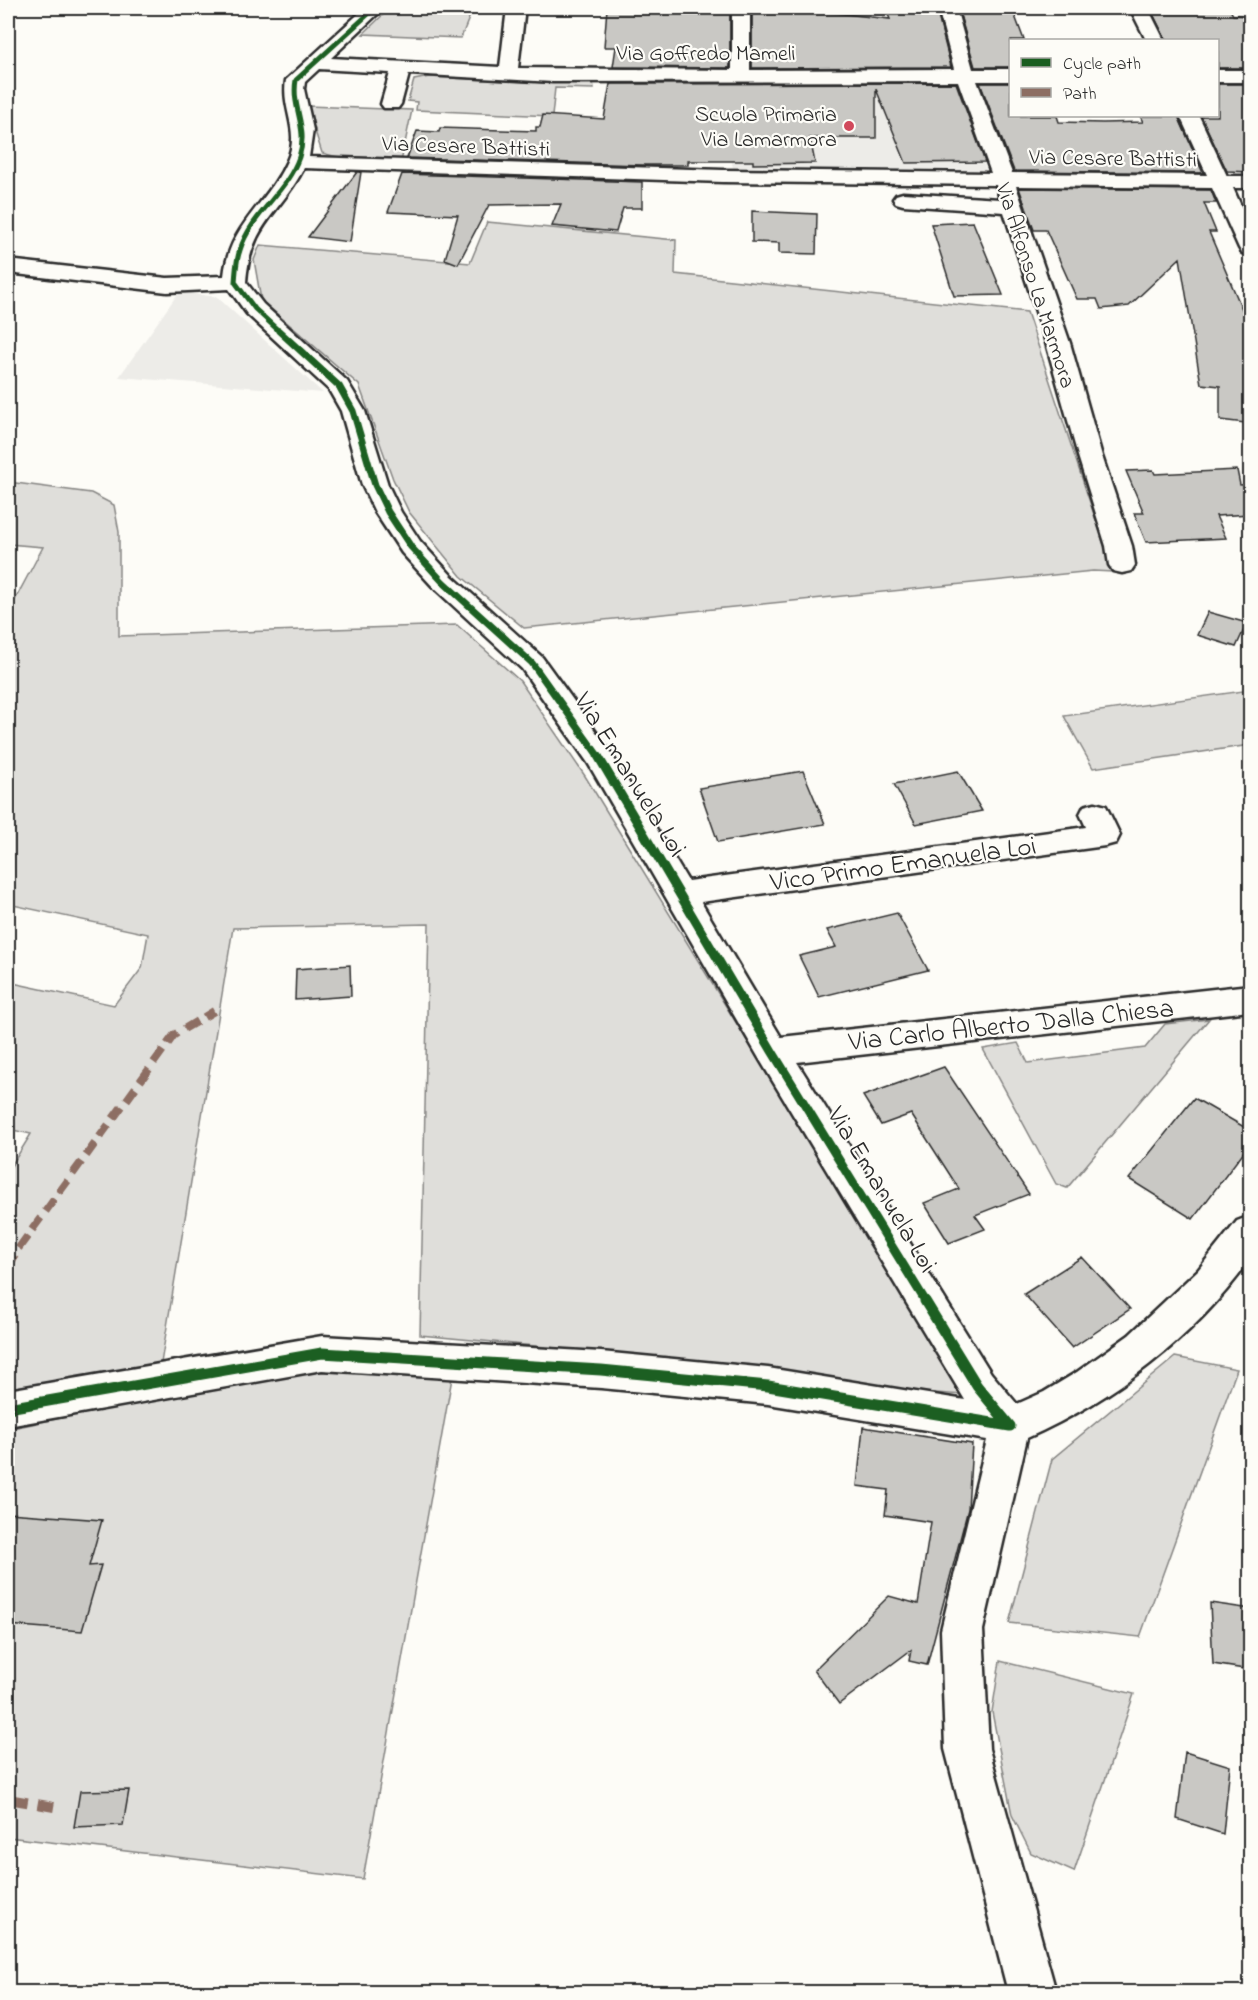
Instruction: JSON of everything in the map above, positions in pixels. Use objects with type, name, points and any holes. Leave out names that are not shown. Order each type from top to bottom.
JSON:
[{"type":"street","points":[[8,267],[167,285],[235,282],[237,260],[242,244],[298,162],[303,145],[303,125],[295,107],[292,92],[296,80],[375,8]]},
{"type":"street","points":[[505,74],[508,68],[516,8]]},
{"type":"street","points":[[741,8],[741,77]]},
{"type":"street","name":"Via Alfonso La Marmora","points":[[947,8],[964,75],[1004,179],[1058,343],[1090,456],[1119,546],[1122,565]]},
{"type":"street","points":[[1139,8],[1154,39]]},
{"type":"street","name":"Via Goffredo Mameli","points":[[314,63],[505,74],[741,77],[1009,75]]},
{"type":"street","points":[[391,104],[401,69]]},
{"type":"street","points":[[1219,76],[1251,76]]},
{"type":"street","points":[[1190,117],[1251,248]]},
{"type":"street","name":"Via Cesare Battisti","points":[[298,162],[633,174],[662,185],[723,182],[1004,179],[1251,183]]},
{"type":"street","name":"Via Cesare Battisti","points":[[723,182],[1013,206]]},
{"type":"street","name":"Via Emanuela Loi","points":[[235,282],[255,309],[339,386],[353,411],[375,484],[388,512],[411,547],[443,582],[532,663],[599,757],[772,1051],[977,1386],[1010,1426]]},
{"type":"street","name":"Vico Primo Emanuela Loi","points":[[678,894],[1105,835],[1095,814]]},
{"type":"street","name":"Via Carlo Alberto Dalla Chiesa","points":[[772,1051],[1251,998]]},
{"type":"street","points":[[8,1408],[322,1353],[601,1370],[768,1386],[1010,1426],[1063,1401],[1130,1357],[1189,1307],[1251,1232]]},
{"type":"street","points":[[1010,1426],[962,1630],[962,1642],[967,1749],[1032,1992]]},
{"type":"shaded area","points":[[390,8],[473,8],[461,38],[363,34]]},
{"type":"shaded area","points":[[429,77],[552,83],[593,82],[594,89],[555,88],[552,116],[416,110],[417,102],[408,101],[414,80]]},
{"type":"shaded area","name":"Scuola Primaria Via Lamarmora","points":[[718,82],[958,84],[986,170],[733,169]]},
{"type":"shaded area","points":[[307,106],[412,110],[401,162],[345,159],[322,153]]},
{"type":"shaded area","points":[[487,222],[676,240],[675,274],[1027,312],[1113,572],[1093,571],[524,628],[461,576],[409,512],[393,479],[359,385],[261,300],[254,260],[260,245],[470,263]]},
{"type":"shaded area","points":[[179,292],[217,297],[323,393],[119,377]]},
{"type":"shaded area","points":[[8,482],[91,493],[114,505],[119,532],[119,636],[457,625],[520,681],[585,776],[964,1395],[847,1387],[610,1353],[420,1335],[429,924],[233,928],[161,1363],[79,1381],[8,1389],[8,1171],[31,1134],[8,1129],[8,982],[114,1005],[142,968],[148,934],[8,904],[8,613],[43,547],[8,544]]},
{"type":"shaded area","points":[[1250,690],[1250,745],[1093,768],[1064,716]]},
{"type":"shaded area","points":[[1209,1019],[1067,1188],[1056,1184],[983,1049],[1018,1043],[1028,1063],[1145,1048],[1165,1024]]},
{"type":"shaded area","points":[[1175,1357],[1237,1369],[1140,1637],[1009,1623],[1052,1459]]},
{"type":"shaded area","points":[[313,1371],[452,1378],[363,1879],[8,1837],[8,1429],[248,1379]]},
{"type":"shaded area","points":[[1000,1661],[1134,1694],[1074,1872],[1031,1853],[1012,1815],[992,1712]]},
{"type":"building","points":[[607,8],[658,13],[658,8],[730,8],[730,68],[613,67],[616,47],[604,47]]},
{"type":"building","points":[[752,8],[791,8],[890,19],[885,8],[936,8],[951,67],[752,68]]},
{"type":"building","points":[[958,8],[1012,8],[1024,39],[1009,39],[1009,67],[975,67]]},
{"type":"building","points":[[1150,8],[1229,8],[1233,15],[1251,16],[1251,68],[1219,68],[1219,39],[1166,39]]},
{"type":"building","points":[[956,83],[985,162],[906,163],[876,89],[876,138],[810,138],[815,163],[753,164],[753,161],[688,161],[688,165],[642,165],[407,158],[417,131],[439,132],[440,128],[536,131],[536,127],[540,127],[543,115],[604,119],[610,84]]},
{"type":"building","points":[[980,83],[1009,83],[1009,117],[1057,117],[1059,122],[1103,123],[1143,122],[1140,117],[1178,117],[1203,173],[1014,171]]},
{"type":"building","points":[[1219,84],[1251,84],[1251,172],[1227,171],[1201,117],[1219,117]]},
{"type":"building","points":[[357,172],[361,172],[350,242],[308,237]]},
{"type":"building","points":[[402,174],[642,182],[642,208],[623,208],[616,232],[552,226],[561,204],[489,205],[458,264],[445,259],[458,215],[388,212]]},
{"type":"building","points":[[1019,188],[1211,190],[1216,203],[1204,203],[1216,232],[1209,232],[1251,330],[1251,418],[1245,417],[1245,423],[1220,420],[1220,386],[1201,384],[1180,258],[1129,306],[1101,309],[1097,299],[1077,299],[1046,230],[1034,230]]},
{"type":"building","points":[[752,211],[817,214],[816,254],[779,253],[779,243],[752,242]]},
{"type":"building","points":[[973,222],[1003,295],[954,296],[931,224]]},
{"type":"building","points":[[1153,470],[1155,474],[1237,470],[1240,485],[1251,484],[1251,514],[1216,516],[1226,538],[1146,542],[1134,513],[1144,513],[1126,471]]},
{"type":"building","points":[[1208,612],[1247,623],[1236,647],[1197,635]]},
{"type":"building","points":[[803,771],[825,824],[718,842],[699,788]]},
{"type":"building","points":[[958,771],[982,811],[916,824],[894,784]]},
{"type":"building","points":[[897,913],[928,970],[819,997],[799,956],[836,947],[827,930]]},
{"type":"building","points":[[350,965],[351,996],[295,1000],[296,969]]},
{"type":"building","points":[[944,1067],[1029,1194],[975,1215],[985,1229],[949,1243],[924,1203],[959,1189],[911,1114],[881,1125],[863,1096]]},
{"type":"building","points":[[1194,1098],[1251,1131],[1251,1142],[1193,1219],[1129,1179]]},
{"type":"building","points":[[1082,1257],[1130,1309],[1072,1348],[1024,1294]]},
{"type":"building","points":[[863,1427],[972,1444],[968,1509],[927,1665],[909,1661],[911,1650],[839,1704],[814,1670],[889,1596],[918,1604],[931,1522],[885,1515],[888,1490],[857,1486]]},
{"type":"building","points":[[8,1513],[102,1520],[89,1566],[101,1565],[82,1631],[8,1625]]},
{"type":"building","points":[[1210,1603],[1251,1609],[1251,1670],[1213,1664]]},
{"type":"building","points":[[1185,1752],[1230,1766],[1223,1834],[1177,1819]]},
{"type":"building","points":[[129,1790],[123,1825],[74,1827],[80,1791]]},
{"type":"marked path","points":[[8,1269],[18,1249],[174,1035],[214,1011]]},
{"type":"marked path","points":[[8,1799],[54,1807]]},
{"type":"cycle path","points":[[375,8],[296,80],[294,89],[303,130],[302,147],[291,174],[247,233],[238,255],[235,282],[255,309],[339,386],[353,411],[375,485],[388,512],[411,547],[443,582],[532,663],[599,757],[772,1051],[977,1386],[1010,1426]]},
{"type":"cycle path","points":[[8,1408],[322,1353],[601,1370],[768,1386],[1010,1426]]},
{"type":"place","name":"Scuola Primaria Via Lamarmora","points":[[849,126]]}]
